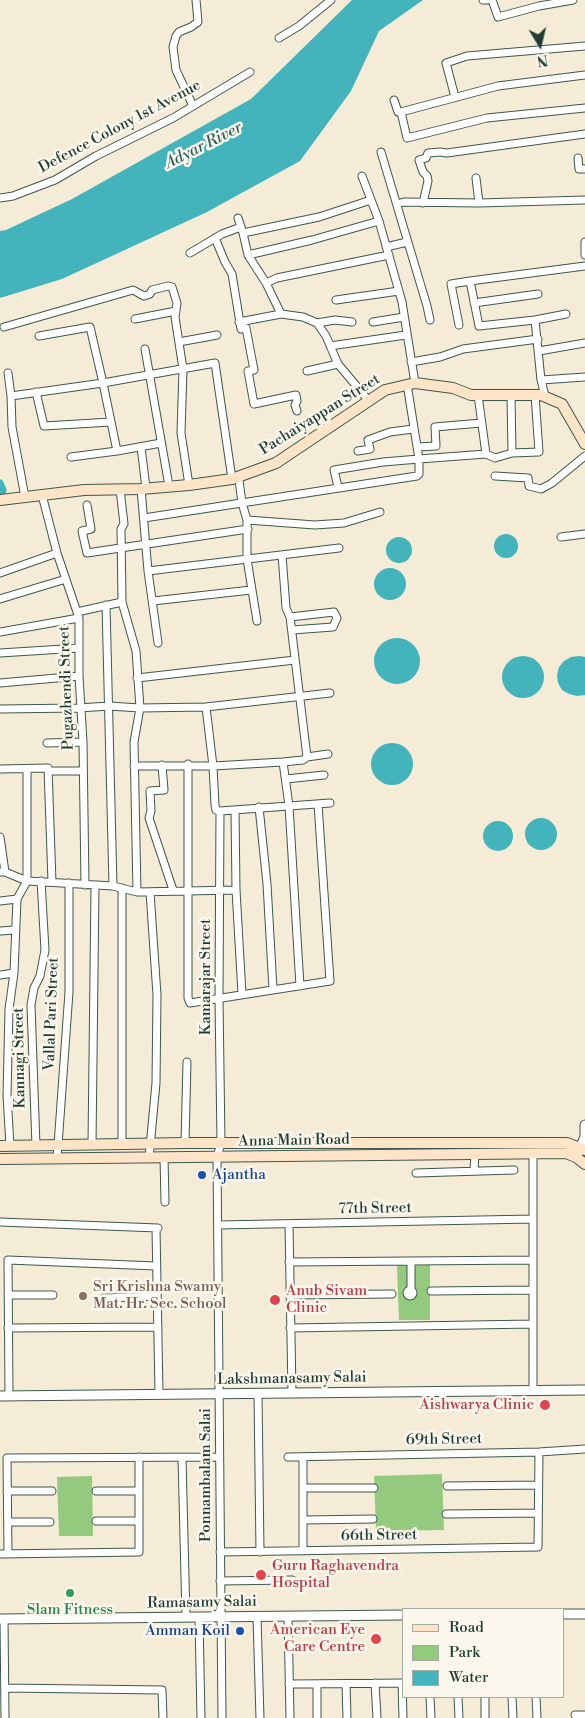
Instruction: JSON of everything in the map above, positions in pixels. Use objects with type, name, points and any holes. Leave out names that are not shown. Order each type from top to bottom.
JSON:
[{"type":"main road","name":"Pachaiyappan Street","points":[[0,500],[84,490],[189,485],[232,479],[276,463],[385,390],[411,383],[453,388],[471,395],[540,396]]},
{"type":"main road","points":[[540,396],[562,404],[585,444]]},
{"type":"main road","name":"Anna Main Road","points":[[5,1146],[185,1143],[567,1143],[583,1157]]},
{"type":"main road","name":"Anna Main Road","points":[[0,1159],[566,1153],[583,1157]]},
{"type":"street","points":[[193,106],[176,70],[173,47],[179,32],[192,27],[198,22],[196,0]]},
{"type":"street","points":[[279,38],[299,26],[331,0]]},
{"type":"street","points":[[483,0],[488,0]]},
{"type":"street","points":[[492,0],[498,17],[539,6],[573,0]]},
{"type":"street","points":[[455,97],[446,63],[467,56],[585,46]]},
{"type":"street","name":"Defence Colony 1st Avenue","points":[[0,198],[12,196],[55,180],[96,156],[173,118],[250,72]]},
{"type":"street","points":[[401,112],[498,86],[585,75]]},
{"type":"street","points":[[394,100],[398,112],[401,112],[407,138],[487,118],[585,108]]},
{"type":"street","points":[[423,203],[428,181],[419,160],[426,158],[428,153],[447,153],[585,134]]},
{"type":"street","points":[[381,152],[430,320]]},
{"type":"street","points":[[578,158],[579,170],[585,169]]},
{"type":"street","points":[[144,518],[417,476],[420,474],[420,459],[414,429],[411,362],[399,291],[379,221],[362,176]]},
{"type":"street","points":[[476,178],[479,203]]},
{"type":"street","points":[[190,253],[215,238],[242,230],[319,217],[371,200]]},
{"type":"street","points":[[397,204],[404,202],[479,203],[585,200]]},
{"type":"street","points":[[238,218],[248,255],[266,283],[280,314]]},
{"type":"street","points":[[248,255],[312,240],[379,221]]},
{"type":"street","points":[[215,238],[232,274],[241,329],[246,328],[254,370],[248,371],[254,404],[296,395],[297,401],[295,404],[297,411]]},
{"type":"street","points":[[386,247],[407,242]]},
{"type":"street","points":[[585,242],[585,254]]},
{"type":"street","points":[[266,283],[277,278],[389,255]]},
{"type":"street","points":[[459,324],[451,284],[585,266]]},
{"type":"street","points":[[470,281],[479,326],[535,320],[566,314]]},
{"type":"street","points":[[4,327],[134,290],[144,296],[150,294],[152,290],[168,286],[172,287],[177,303],[176,312],[183,369],[181,433],[189,485]]},
{"type":"street","points":[[336,300],[399,291]]},
{"type":"street","points":[[474,303],[538,294]]},
{"type":"street","points":[[135,319],[176,312]]},
{"type":"street","points":[[240,322],[280,314],[303,316],[317,323],[326,336],[338,364],[369,402]]},
{"type":"street","points":[[373,322],[404,317]]},
{"type":"street","points":[[317,323],[335,320],[352,322]]},
{"type":"street","points":[[338,487],[334,470],[383,462],[486,454],[495,458],[512,452],[539,452],[542,380],[535,320]]},
{"type":"street","points":[[39,336],[90,327],[117,452]]},
{"type":"street","points":[[179,342],[216,335]]},
{"type":"street","points":[[330,346],[406,335]]},
{"type":"street","points":[[411,362],[440,357],[464,350],[538,339]]},
{"type":"street","points":[[539,351],[585,342]]},
{"type":"street","points":[[145,349],[169,486]]},
{"type":"street","points":[[11,396],[215,363],[232,479],[239,480],[242,503],[247,520],[247,559],[257,621]]},
{"type":"street","points":[[307,371],[338,364]]},
{"type":"street","points":[[8,372],[12,428],[22,498]]},
{"type":"street","points":[[542,380],[585,377]]},
{"type":"street","points":[[36,392],[44,426],[110,422]]},
{"type":"street","points":[[478,395],[486,454]]},
{"type":"street","points":[[511,395],[512,452]]},
{"type":"street","points":[[417,447],[436,446],[435,428],[481,422]]},
{"type":"street","points":[[358,452],[370,449],[368,440],[390,432],[414,429]]},
{"type":"street","points":[[71,457],[117,452],[161,443]]},
{"type":"street","points":[[140,447],[148,571],[158,643]]},
{"type":"street","points":[[495,476],[528,478],[529,486],[541,488],[552,483],[585,456]]},
{"type":"street","points":[[120,489],[124,524],[121,529],[122,602],[136,651],[140,708],[134,742],[137,892]]},
{"type":"street","name":"Pugazhendi Street","points":[[42,495],[57,553],[78,615],[79,708],[83,742],[85,885]]},
{"type":"street","points":[[87,505],[91,529],[82,530],[87,553],[122,546],[248,529]]},
{"type":"street","points":[[247,520],[324,524],[344,523],[380,512]]},
{"type":"street","points":[[561,538],[585,534]]},
{"type":"street","points":[[148,571],[339,548]]},
{"type":"street","points":[[0,573],[57,553]]},
{"type":"street","points":[[282,555],[286,608],[292,630],[307,757]]},
{"type":"street","points":[[0,599],[66,578]]},
{"type":"street","points":[[153,601],[251,590]]},
{"type":"street","points":[[0,632],[78,615],[106,605],[122,602]]},
{"type":"street","points":[[106,605],[113,886]]},
{"type":"street","points":[[290,617],[334,612],[337,618],[333,627],[292,630]]},
{"type":"street","points":[[0,653],[79,648]]},
{"type":"street","points":[[137,678],[295,660]]},
{"type":"street","points":[[0,683],[79,676]]},
{"type":"street","points":[[0,709],[109,706],[140,708],[206,707],[330,693]]},
{"type":"street","name":"Kamarajar Street","points":[[206,707],[213,766],[215,805],[216,810],[220,811],[219,998],[221,1143]]},
{"type":"street","points":[[47,743],[83,742]]},
{"type":"street","points":[[134,766],[188,764],[213,766],[283,762],[303,760],[307,757],[328,754]]},
{"type":"street","points":[[283,762],[289,806],[300,986]]},
{"type":"street","points":[[188,764],[188,998],[190,1003],[330,981],[318,804]]},
{"type":"street","points":[[162,765],[164,790],[150,791],[151,811],[149,818],[173,890]]},
{"type":"street","points":[[0,769],[48,768],[48,771],[82,771]]},
{"type":"street","points":[[5,1146],[9,1009],[14,973],[17,899],[27,881],[27,769]]},
{"type":"street","points":[[48,771],[52,882]]},
{"type":"street","points":[[286,779],[324,775]]},
{"type":"street","points":[[220,811],[330,802]]},
{"type":"street","points":[[259,808],[267,884],[274,989]]},
{"type":"street","points":[[235,810],[236,890],[242,994]]},
{"type":"street","points":[[0,837],[3,872],[27,881],[113,886],[137,892],[236,890]]},
{"type":"street","name":"Kannagi Street","points":[[36,1146],[32,1005],[34,988],[40,976],[45,950],[41,881]]},
{"type":"street","name":"Vallal Pari Street","points":[[57,1158],[69,992],[69,883]]},
{"type":"street","points":[[92,1145],[95,886]]},
{"type":"street","points":[[122,888],[122,1145]]},
{"type":"street","points":[[149,1158],[156,1084],[157,995],[150,892]]},
{"type":"street","points":[[0,901],[17,899]]},
{"type":"street","points":[[0,931],[15,930]]},
{"type":"street","points":[[0,975],[14,973]]},
{"type":"street","points":[[0,1010],[9,1009]]},
{"type":"street","points":[[185,1143],[187,1062]]},
{"type":"street","points":[[583,1157],[585,1125]]},
{"type":"street","name":"Ponnambalam Salai","points":[[221,1143],[217,1157],[222,1718]]},
{"type":"street","points":[[474,1171],[475,1154]]},
{"type":"street","points":[[533,1390],[534,1154]]},
{"type":"street","points":[[164,1157],[165,1202]]},
{"type":"street","points":[[416,1173],[514,1170]]},
{"type":"street","name":"77th Street","points":[[218,1224],[533,1219]]},
{"type":"street","points":[[0,1222],[157,1228],[156,1296],[159,1394]]},
{"type":"street","points":[[289,1224],[288,1262],[292,1393]]},
{"type":"street","points":[[4,1396],[8,1328],[8,1260],[156,1266]]},
{"type":"street","points":[[288,1262],[533,1260]]},
{"type":"street","points":[[411,1261],[411,1290]]},
{"type":"street","points":[[431,1291],[533,1290]]},
{"type":"street","points":[[290,1295],[392,1294]]},
{"type":"street","points":[[8,1295],[54,1295]]},
{"type":"street","points":[[104,1298],[156,1296]]},
{"type":"street","points":[[290,1328],[533,1324]]},
{"type":"street","points":[[8,1328],[158,1327]]},
{"type":"street","name":"Lakshmanasamy Salai","points":[[4,1396],[585,1390]]},
{"type":"street","points":[[258,1393],[260,1552]]},
{"type":"street","name":"69th Street","points":[[288,1457],[539,1452],[585,1449]]},
{"type":"street","points":[[446,1514],[538,1513],[539,1452]]},
{"type":"street","points":[[139,1457],[139,1552],[4,1554],[8,1522],[7,1458],[139,1457],[182,1458],[220,1457]]},
{"type":"street","points":[[303,1457],[303,1551]]},
{"type":"street","points":[[182,1458],[186,1617]]},
{"type":"street","points":[[447,1486],[538,1485]]},
{"type":"street","points":[[303,1488],[374,1488]]},
{"type":"street","points":[[7,1491],[52,1491]]},
{"type":"street","points":[[96,1491],[139,1491]]},
{"type":"street","name":"66th Street","points":[[220,1552],[538,1547],[538,1513]]},
{"type":"street","points":[[303,1520],[373,1519]]},
{"type":"street","points":[[96,1521],[139,1521]]},
{"type":"street","points":[[8,1522],[50,1522]]},
{"type":"street","points":[[220,1581],[292,1580]]},
{"type":"street","points":[[565,1614],[585,1614]]},
{"type":"street","name":"Ramasamy Salai","points":[[2,1619],[402,1615]]},
{"type":"street","points":[[288,1616],[290,1718]]},
{"type":"street","points":[[257,1617],[260,1718]]},
{"type":"street","points":[[200,1618],[201,1718]]},
{"type":"street","points":[[2,1619],[5,1718]]},
{"type":"street","points":[[290,1684],[402,1683]]},
{"type":"street","points":[[316,1684],[317,1718]]},
{"type":"street","points":[[346,1684],[347,1718]]},
{"type":"street","points":[[375,1684],[376,1718]]},
{"type":"street","points":[[5,1688],[162,1690],[163,1718]]},
{"type":"street","points":[[403,1698],[403,1718]]},
{"type":"street","points":[[430,1698],[431,1718]]},
{"type":"street","points":[[458,1698],[459,1718]]},
{"type":"street","points":[[485,1698],[485,1718]]},
{"type":"street","points":[[512,1698],[513,1718]]},
{"type":"street","points":[[536,1698],[537,1718]]},
{"type":"street","points":[[575,1715],[585,1715]]},
{"type":"green space","points":[[430,1265],[430,1320],[399,1320],[397,1266]]},
{"type":"green space","points":[[442,1474],[444,1530],[376,1531],[374,1476]]},
{"type":"green space","points":[[92,1476],[93,1536],[59,1536],[57,1477]]},
{"type":"water","name":"Adyar River","points":[[352,0],[423,0],[379,31],[351,91],[300,161],[207,212],[62,279],[0,298],[0,231],[6,230],[72,199],[251,99]]},
{"type":"water","points":[[506,534],[514,538],[518,546],[514,554],[506,558],[498,554],[494,546],[498,538]]},
{"type":"water","points":[[399,537],[408,541],[412,550],[408,559],[399,563],[390,559],[386,550],[390,541]]},
{"type":"water","points":[[390,568],[396,569],[401,573],[405,578],[405,590],[401,595],[396,599],[390,600],[384,599],[379,595],[375,590],[374,584],[375,578],[379,573],[384,569]]},
{"type":"water","points":[[397,638],[410,642],[416,648],[420,661],[416,674],[410,680],[397,684],[384,680],[378,674],[374,661],[378,648],[384,642]]},
{"type":"water","points":[[523,656],[538,662],[544,677],[538,692],[523,698],[508,692],[502,677],[508,662]]},
{"type":"water","points":[[571,657],[585,657],[585,695],[577,696],[562,690],[558,683],[557,675],[559,667],[564,661]]},
{"type":"water","points":[[388,743],[396,743],[407,749],[413,764],[407,779],[396,785],[388,785],[377,779],[371,768],[371,760],[377,749]]},
{"type":"water","points":[[541,818],[553,822],[557,834],[553,846],[541,850],[529,846],[525,834],[529,822]]},
{"type":"water","points":[[498,821],[509,825],[513,836],[509,847],[498,851],[487,847],[483,836],[487,825]]},
{"type":"waterway","points":[[0,483],[3,490],[0,500]]},
{"type":"place","name":"Ajantha","points":[[202,1175]]},
{"type":"place","name":"Sri Krishna Swamy Mat. Hr. Sec. School","points":[[83,1296]]},
{"type":"place","name":"Anub Sivam Clinic","points":[[275,1300]]},
{"type":"place","name":"Aishwarya Clinic","points":[[545,1405]]},
{"type":"place","name":"Guru Raghavendra Hospital","points":[[261,1575]]},
{"type":"place","name":"Slam Fitness","points":[[70,1593]]},
{"type":"place","name":"Amman Koil","points":[[240,1631]]},
{"type":"place","name":"American Eye Care Centre","points":[[376,1639]]}]
